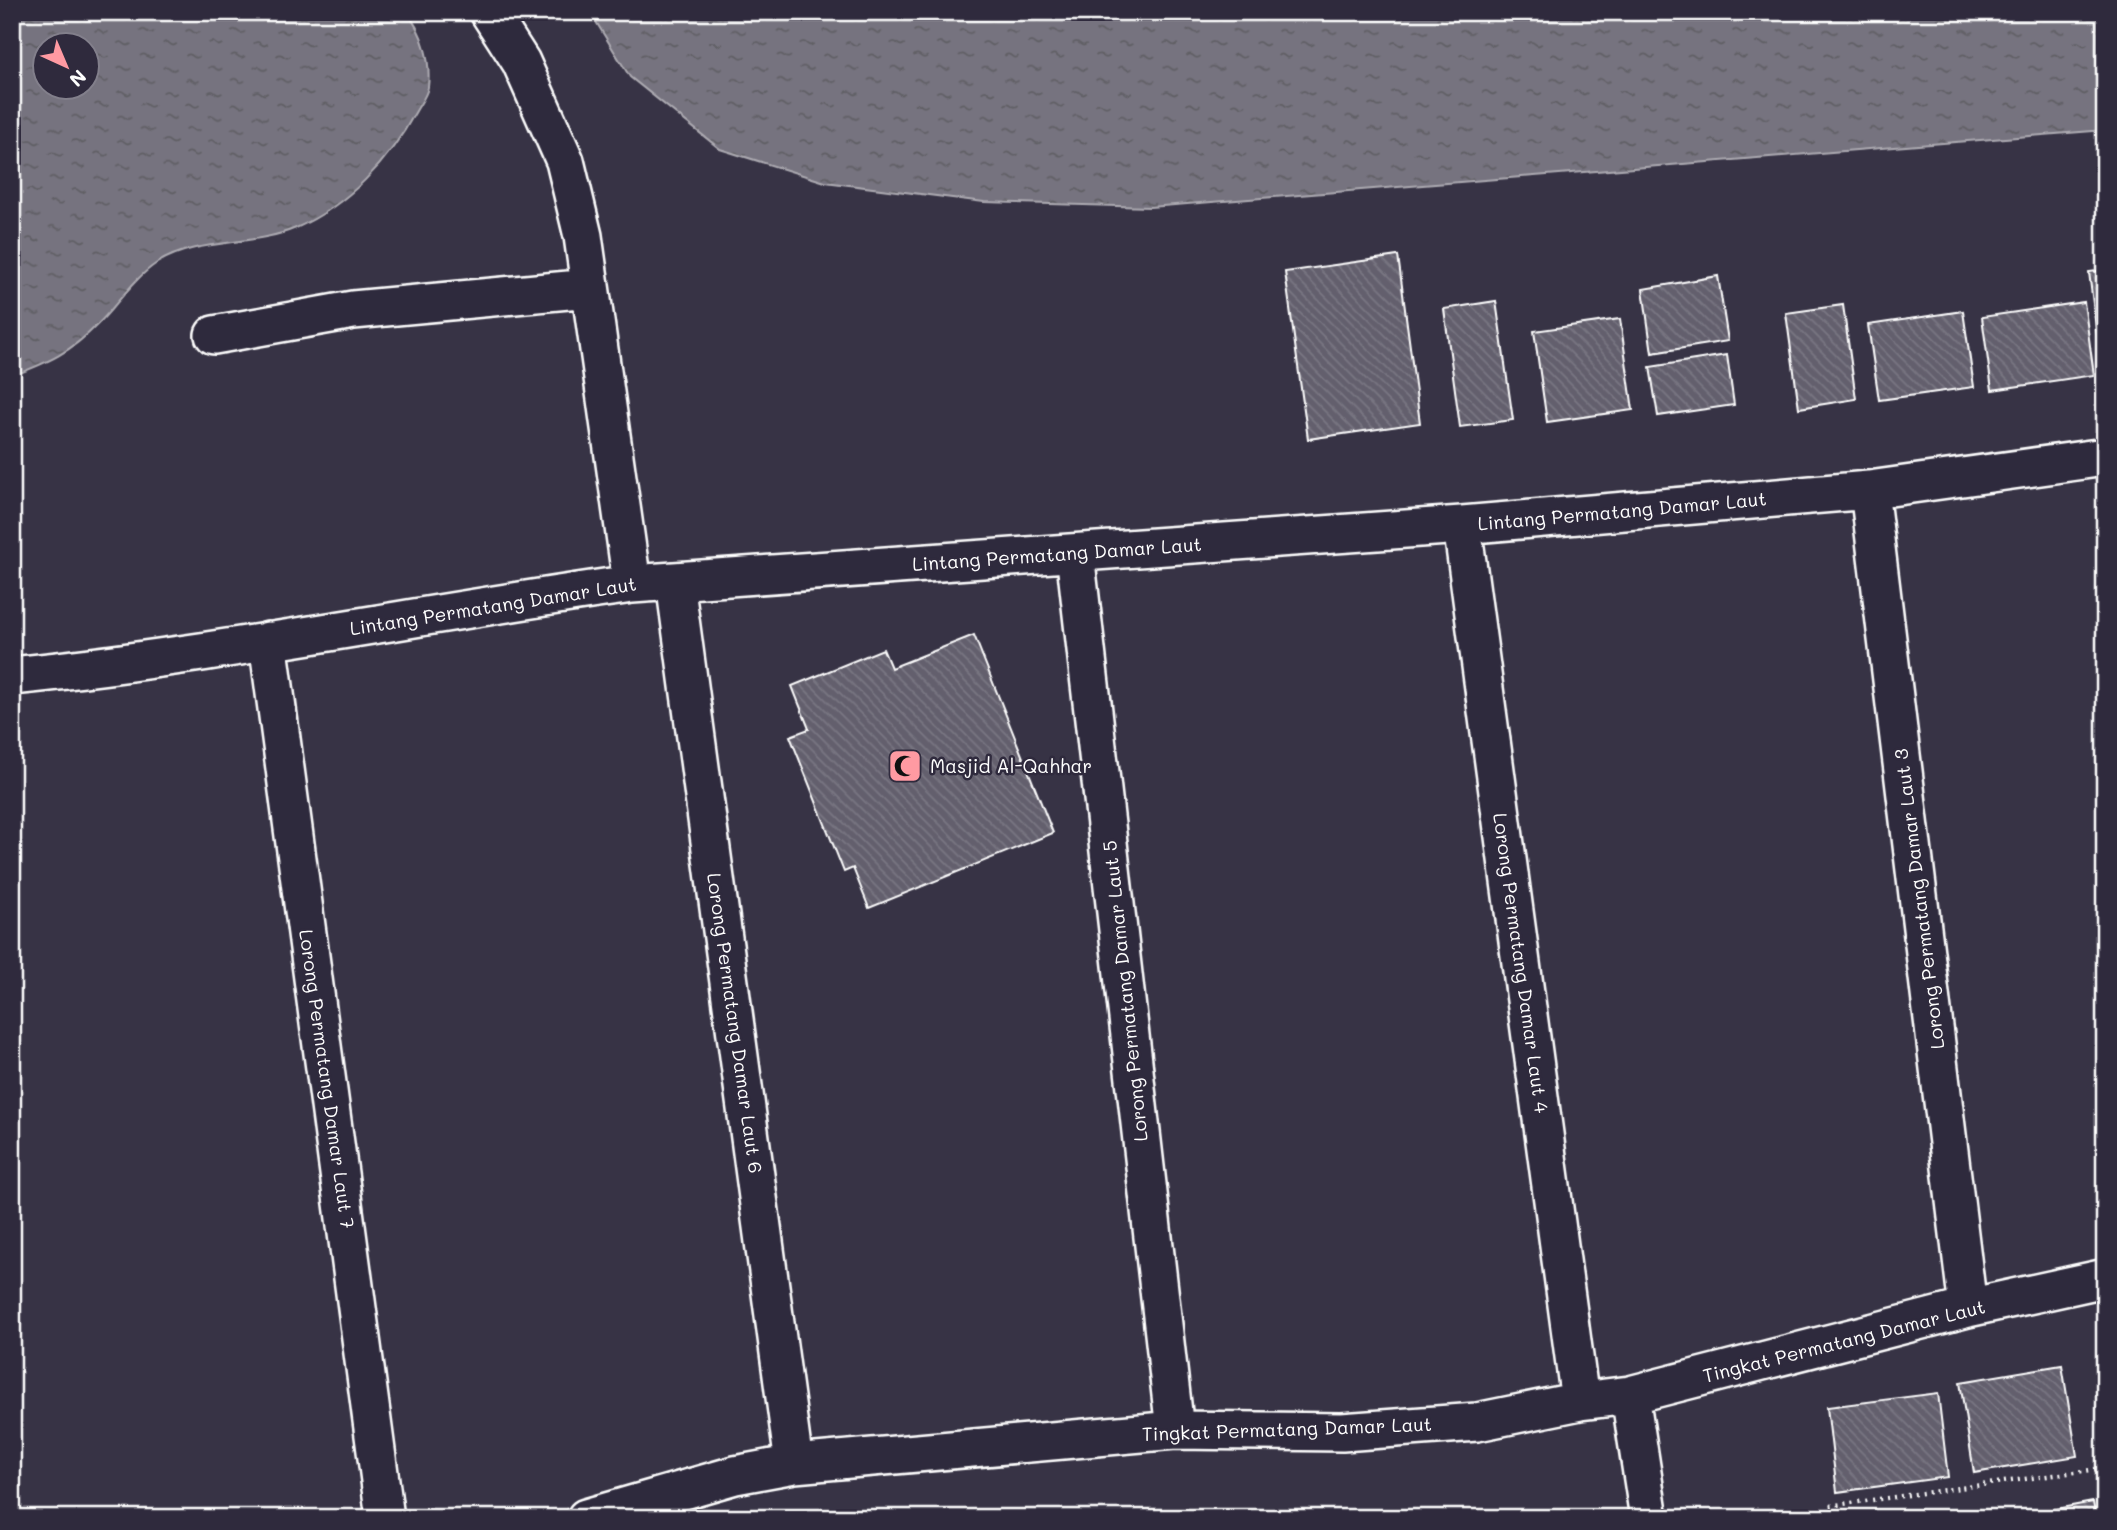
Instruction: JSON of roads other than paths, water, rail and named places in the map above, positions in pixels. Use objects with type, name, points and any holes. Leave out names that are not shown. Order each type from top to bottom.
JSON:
[{"type":"street","points":[[489,12],[521,62],[565,161],[583,236],[632,584]]},
{"type":"street","points":[[215,335],[353,310],[590,288]]},
{"type":"street","name":"Lintang Permatang Damar Laut","points":[[12,676],[69,671],[632,584],[1462,525],[1869,490],[2105,457]]},
{"type":"street","name":"Lorong Permatang Damar Laut 3","points":[[1869,490],[1968,1308]]},
{"type":"street","name":"Lorong Permatang Damar Laut 4","points":[[1462,525],[1580,1401]]},
{"type":"street","name":"Lorong Permatang Damar Laut 5","points":[[1075,553],[1175,1430]]},
{"type":"street","name":"Lorong Permatang Damar Laut 6","points":[[675,582],[794,1464]]},
{"type":"street","name":"Lorong Permatang Damar Laut 7","points":[[268,641],[385,1518]]},
{"type":"street","name":"Tingkat Permatang Damar Laut","points":[[586,1518],[735,1475],[794,1464],[1175,1430],[1342,1432],[1477,1422],[1580,1401],[1630,1395],[1968,1308],[2105,1278]]},
{"type":"street","points":[[1630,1395],[1649,1518]]},
{"type":"water","points":[[12,12],[406,12],[417,28],[424,47],[429,77],[427,90],[393,147],[365,180],[333,207],[296,228],[262,238],[190,249],[157,263],[141,276],[78,342],[48,361],[12,376]]},
{"type":"water","points":[[590,12],[2105,12],[2105,130],[1150,207],[984,202],[825,182],[720,149],[630,77]]},
{"type":"place","name":"Masjid Al-Qahhar","points":[[905,766]]}]
